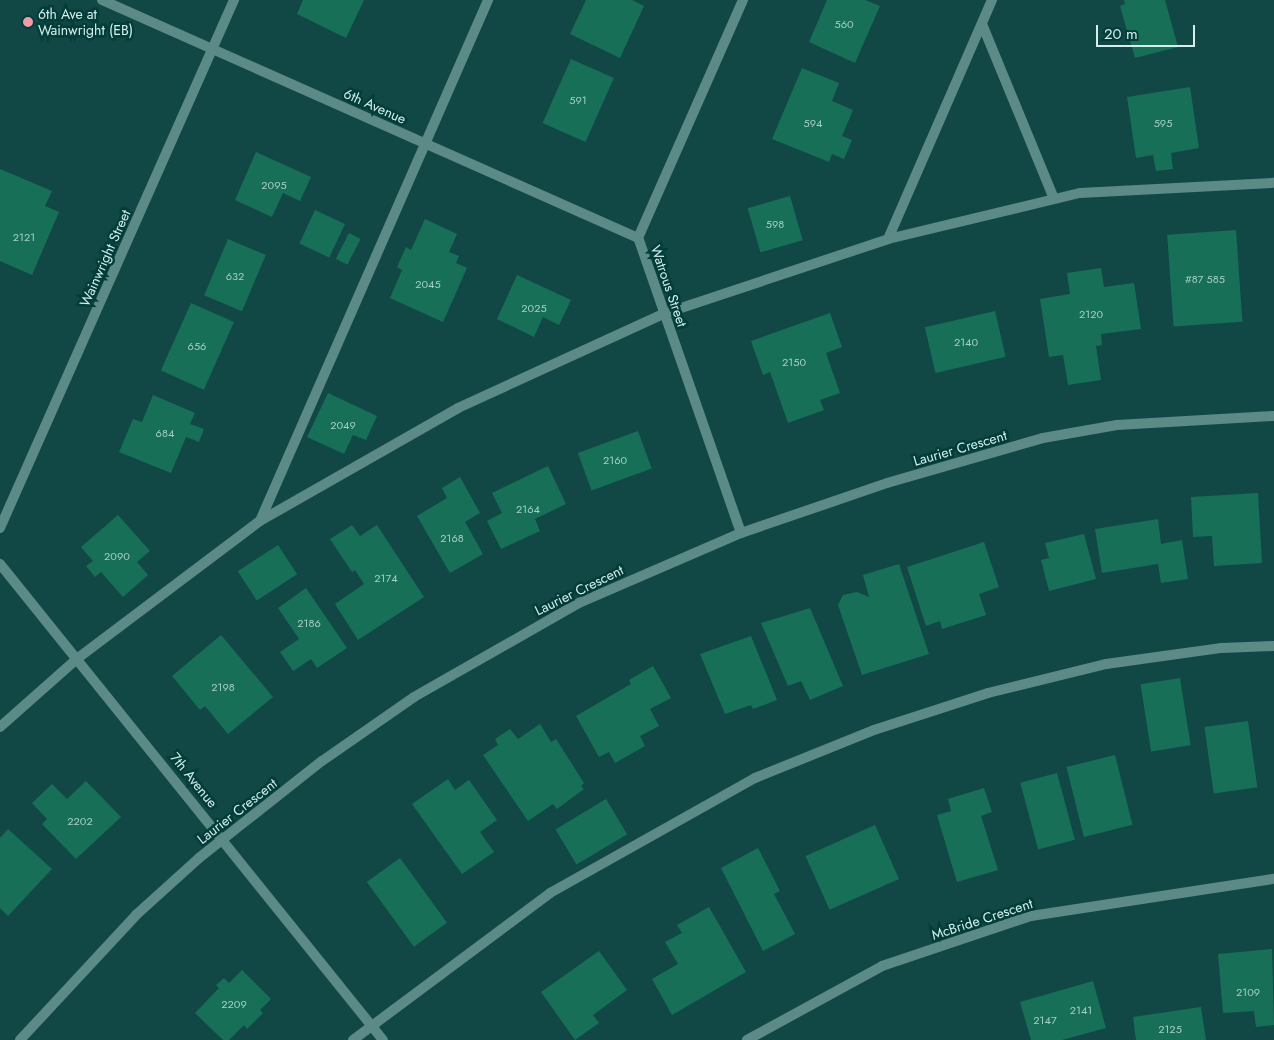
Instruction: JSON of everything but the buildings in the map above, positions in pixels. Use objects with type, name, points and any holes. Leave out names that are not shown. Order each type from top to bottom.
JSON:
[{"type":"street","name":"6th Avenue","points":[[102,0],[638,238]]},
{"type":"street","name":"Wainwright Street","points":[[0,528],[234,0]]},
{"type":"street","points":[[260,521],[488,0]]},
{"type":"street","name":"Watrous Street","points":[[741,533],[638,238],[743,0]]},
{"type":"street","points":[[888,239],[992,0]]},
{"type":"street","points":[[982,24],[1054,199]]},
{"type":"street","points":[[0,727],[78,658],[260,521],[458,408],[663,314],[888,239],[1080,193],[1274,183]]},
{"type":"street","name":"Laurier Crescent","points":[[20,1040],[136,915],[224,838],[322,761],[414,697],[493,650],[579,603],[741,533],[887,483],[1043,438],[1117,425],[1274,416]]},
{"type":"street","name":"7th Avenue","points":[[0,564],[224,838],[383,1040]]},
{"type":"street","points":[[353,1040],[550,893],[755,778],[874,730],[988,693],[1106,664],[1222,648],[1274,646]]},
{"type":"street","name":"McBride Crescent","points":[[747,1040],[882,966],[1031,916],[1274,879]]},
{"type":"place","name":"6th Ave at Wainwright (EB)","points":[[28,22]]}]
